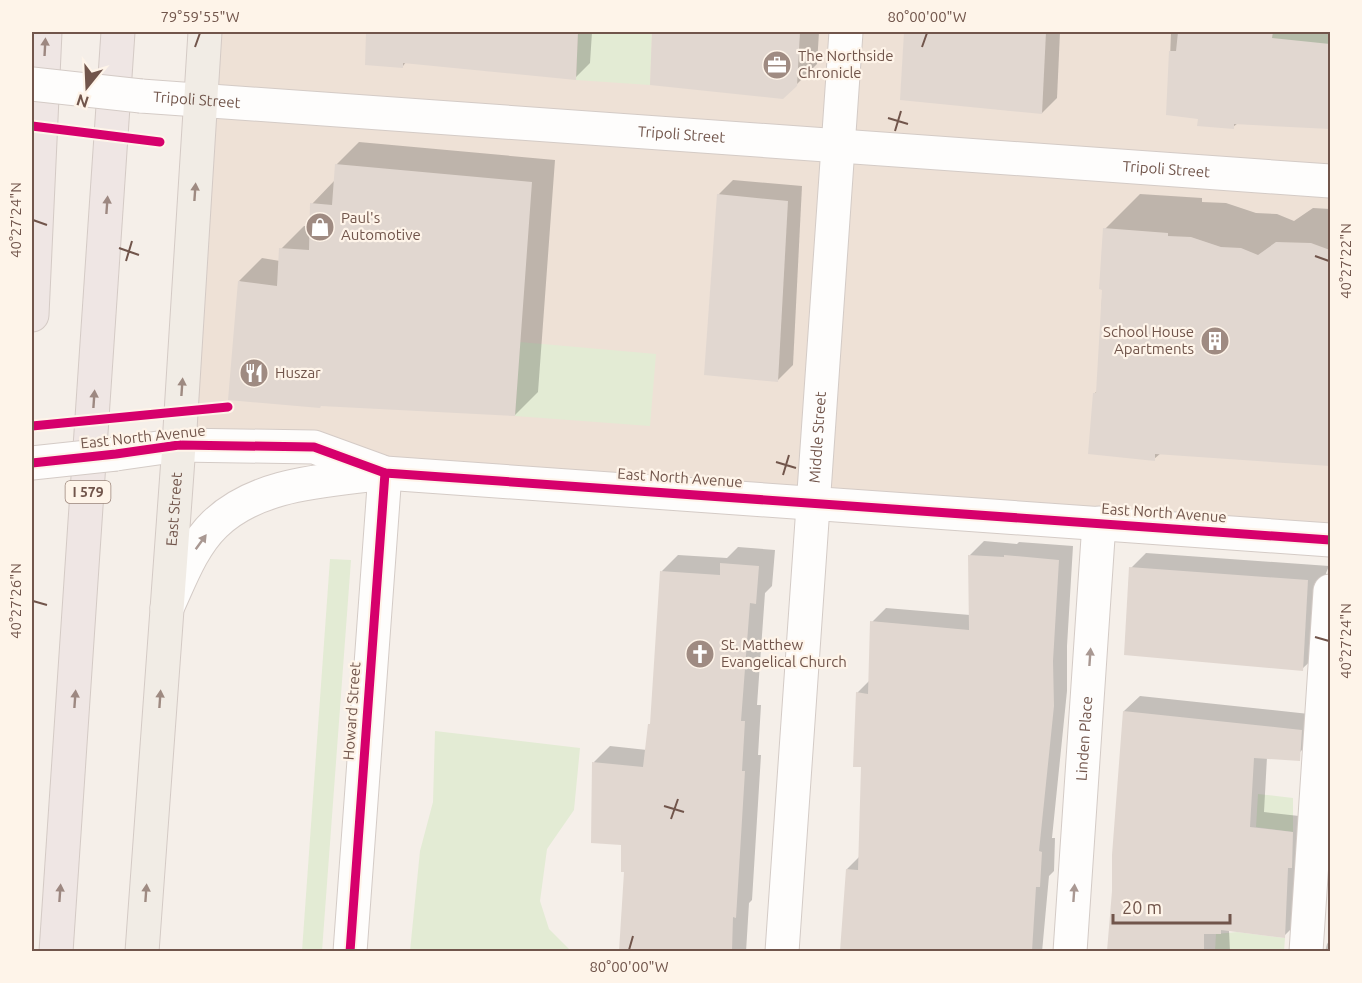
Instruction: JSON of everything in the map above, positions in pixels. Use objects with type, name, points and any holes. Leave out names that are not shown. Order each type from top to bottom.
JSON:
[{"type":"highway","points":[[32,315],[45,32]]},
{"type":"highway","name":"I 579","points":[[56,951],[118,32]]},
{"type":"main road","name":"East Street","points":[[142,951],[179,445],[205,32]]},
{"type":"street","name":"Middle Street","points":[[782,951],[846,32]]},
{"type":"street","name":"Tripoli Street","points":[[32,84],[200,101],[1330,181]]},
{"type":"street","name":"East North Avenue","points":[[32,463],[179,445],[314,447],[384,473]]},
{"type":"street","name":"East North Avenue","points":[[165,613],[193,553],[213,525],[233,509],[262,494],[298,485],[384,473],[1330,540]]},
{"type":"street","name":"Howard Street","points":[[350,951],[384,473]]},
{"type":"street","name":"Linden Place","points":[[1070,951],[1099,523]]},
{"type":"street","points":[[1306,951],[1330,591]]},
{"type":"shaded area","points":[[205,32],[1330,32],[1330,540],[179,445]]},
{"type":"green space","points":[[578,32],[652,32],[650,85],[576,80]]},
{"type":"green space","points":[[1273,32],[1330,32],[1330,46],[1272,38]]},
{"type":"green space","points":[[520,342],[656,354],[650,426],[515,416]]},
{"type":"green space","points":[[330,559],[351,560],[322,951],[302,951]]},
{"type":"green space","points":[[435,731],[580,748],[574,810],[547,849],[540,901],[549,929],[571,951],[410,951],[420,851],[433,802]]},
{"type":"green space","points":[[1258,794],[1293,798],[1293,832],[1256,827]]},
{"type":"green space","points":[[1237,932],[1285,938],[1284,951],[1215,951],[1216,934]]},
{"type":"building","points":[[366,32],[578,32],[576,80],[403,63],[403,68],[365,65]]},
{"type":"building","points":[[652,32],[800,32],[797,86],[783,99],[650,85]]},
{"type":"building","points":[[904,32],[1046,32],[1042,114],[900,100]]},
{"type":"building","points":[[1178,32],[1273,32],[1272,38],[1330,44],[1330,129],[1234,124],[1234,129],[1197,126],[1198,119],[1166,115],[1169,51],[1176,51]]},
{"type":"building","points":[[335,164],[532,182],[515,416],[321,406],[320,408],[228,400],[238,281],[277,286],[279,248],[309,250],[310,203],[332,205]]},
{"type":"building","points":[[717,194],[788,201],[778,382],[704,375]]},
{"type":"building","name":"School House Apartments","points":[[1103,228],[1191,237],[1221,247],[1241,248],[1258,255],[1276,242],[1311,243],[1330,250],[1330,466],[1155,454],[1155,461],[1088,454],[1093,393],[1096,393]]},
{"type":"building","points":[[968,555],[1004,557],[1004,555],[1059,560],[1053,661],[1054,706],[1039,851],[1042,852],[1040,887],[1036,887],[1032,951],[840,951],[846,869],[858,870],[861,767],[853,767],[856,692],[868,694],[870,621],[969,630]]},
{"type":"building","points":[[720,563],[759,566],[756,604],[750,603],[741,721],[745,721],[742,771],[745,771],[732,951],[619,951],[624,872],[621,872],[621,845],[591,843],[592,762],[643,767],[648,724],[650,724],[660,571],[720,575]]},
{"type":"building","points":[[1129,567],[1308,580],[1303,671],[1124,655]]},
{"type":"building","points":[[1123,711],[1302,730],[1300,761],[1254,758],[1250,827],[1293,832],[1292,868],[1288,868],[1285,938],[1221,930],[1221,934],[1204,934],[1204,951],[1107,951]]},
{"type":"cycle path","points":[[32,126],[160,142]]},
{"type":"cycle path","points":[[32,426],[228,407]]},
{"type":"cycle path","points":[[32,463],[179,445],[314,447],[385,473],[1330,540]]},
{"type":"cycle path","points":[[350,952],[385,473]]},
{"type":"place","name":"The Northside Chronicle","points":[[777,65]]},
{"type":"place","name":"Paul's Automotive","points":[[320,227]]},
{"type":"place","name":"School House Apartments","points":[[1215,341]]},
{"type":"place","name":"Huszar","points":[[254,373]]},
{"type":"place","name":"St. Matthew Evangelical Church","points":[[700,654]]}]
